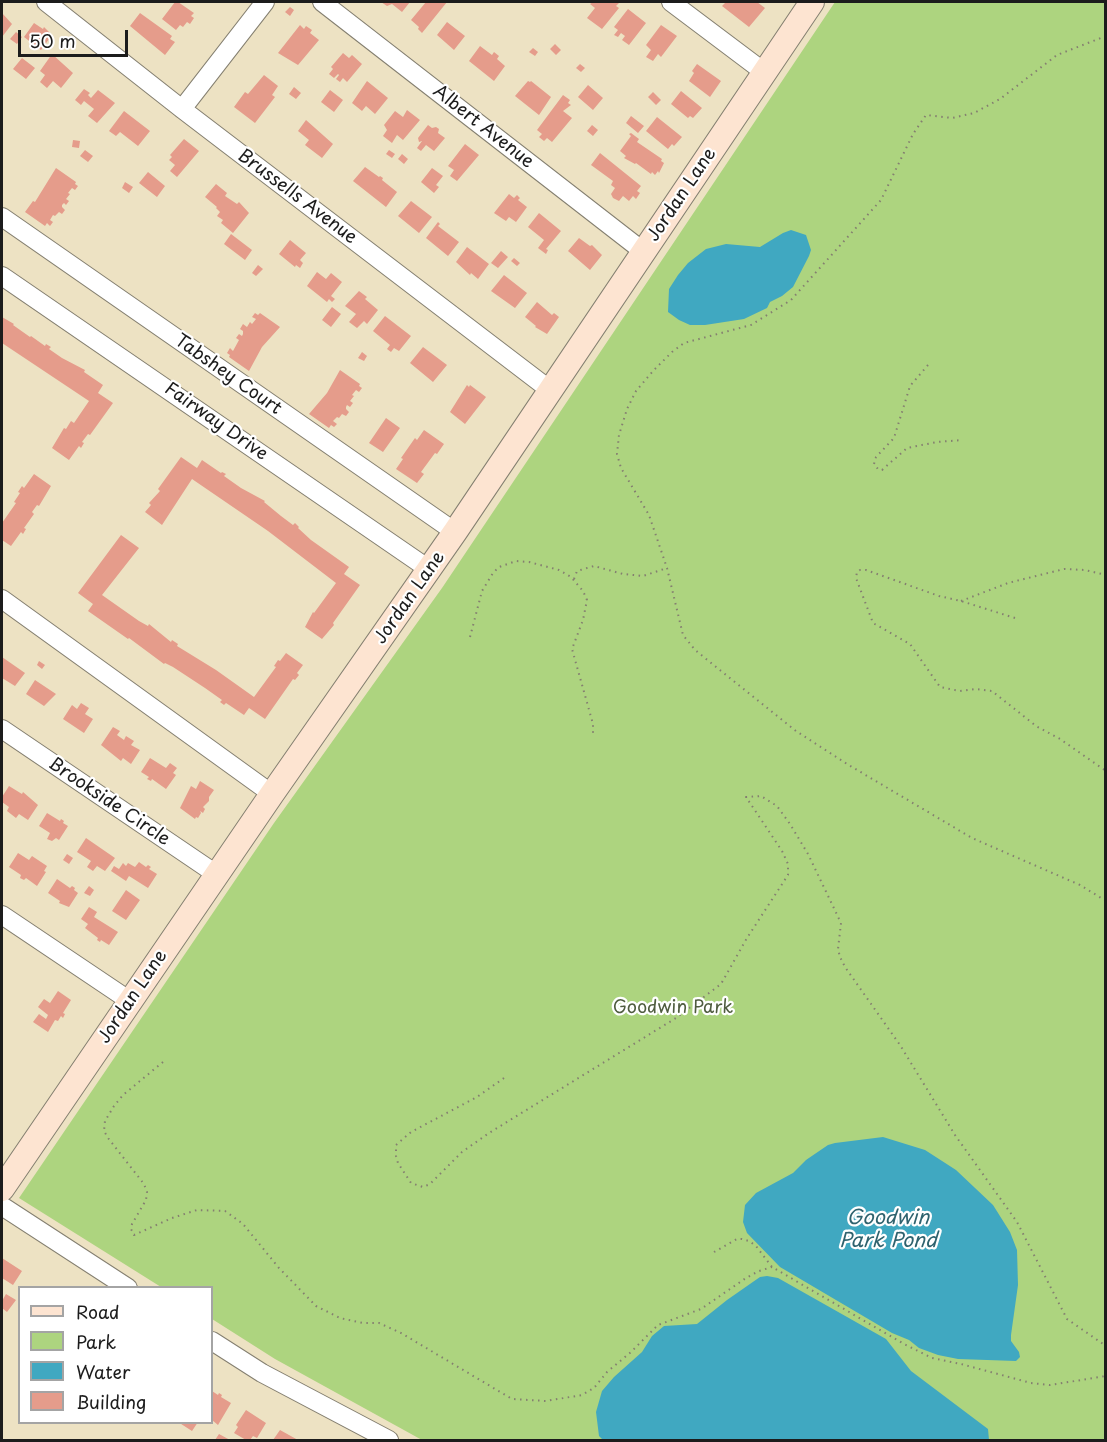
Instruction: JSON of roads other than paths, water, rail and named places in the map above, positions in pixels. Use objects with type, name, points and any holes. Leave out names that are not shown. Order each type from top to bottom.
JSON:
[{"type":"main road","name":"Jordan Lane","points":[[2,1189],[216,874],[430,570],[812,2]]},
{"type":"street","name":"Brussells Avenue","points":[[46,2],[182,109],[550,390]]},
{"type":"street","points":[[182,109],[265,2]]},
{"type":"street","name":"Albert Avenue","points":[[322,2],[644,252]]},
{"type":"street","points":[[671,2],[764,72]]},
{"type":"street","name":"Tabshey Court","points":[[2,217],[455,532]]},
{"type":"street","name":"Fairway Drive","points":[[2,276],[430,570]]},
{"type":"street","points":[[2,599],[272,794]]},
{"type":"street","name":"Brookside Circle","points":[[2,729],[216,874]]},
{"type":"street","points":[[2,915],[130,1001]]},
{"type":"street","points":[[2,1206],[126,1286]]},
{"type":"street","points":[[213,1342],[262,1373],[389,1440]]},
{"type":"water","points":[[791,230],[806,235],[811,250],[793,287],[770,302],[767,308],[744,319],[705,325],[690,325],[668,312],[669,289],[688,263],[706,249],[726,244],[760,247]]},
{"type":"water","name":"Goodwin Park Pond","points":[[883,1137],[925,1150],[956,1170],[993,1205],[1010,1232],[1017,1250],[1018,1285],[1011,1335],[1011,1341],[1020,1357],[1016,1361],[958,1359],[919,1348],[909,1340],[892,1333],[780,1267],[747,1233],[743,1222],[745,1205],[756,1193],[793,1173],[806,1160],[828,1145]]},
{"type":"water","name":"Goodwin Park Pond","points":[[760,1277],[778,1278],[886,1339],[911,1371],[988,1429],[989,1440],[603,1440],[599,1436],[596,1412],[602,1391],[642,1352],[652,1336],[664,1326],[697,1324]]},
{"type":"park label","name":"Goodwin Park","points":[[673,1008]]}]
